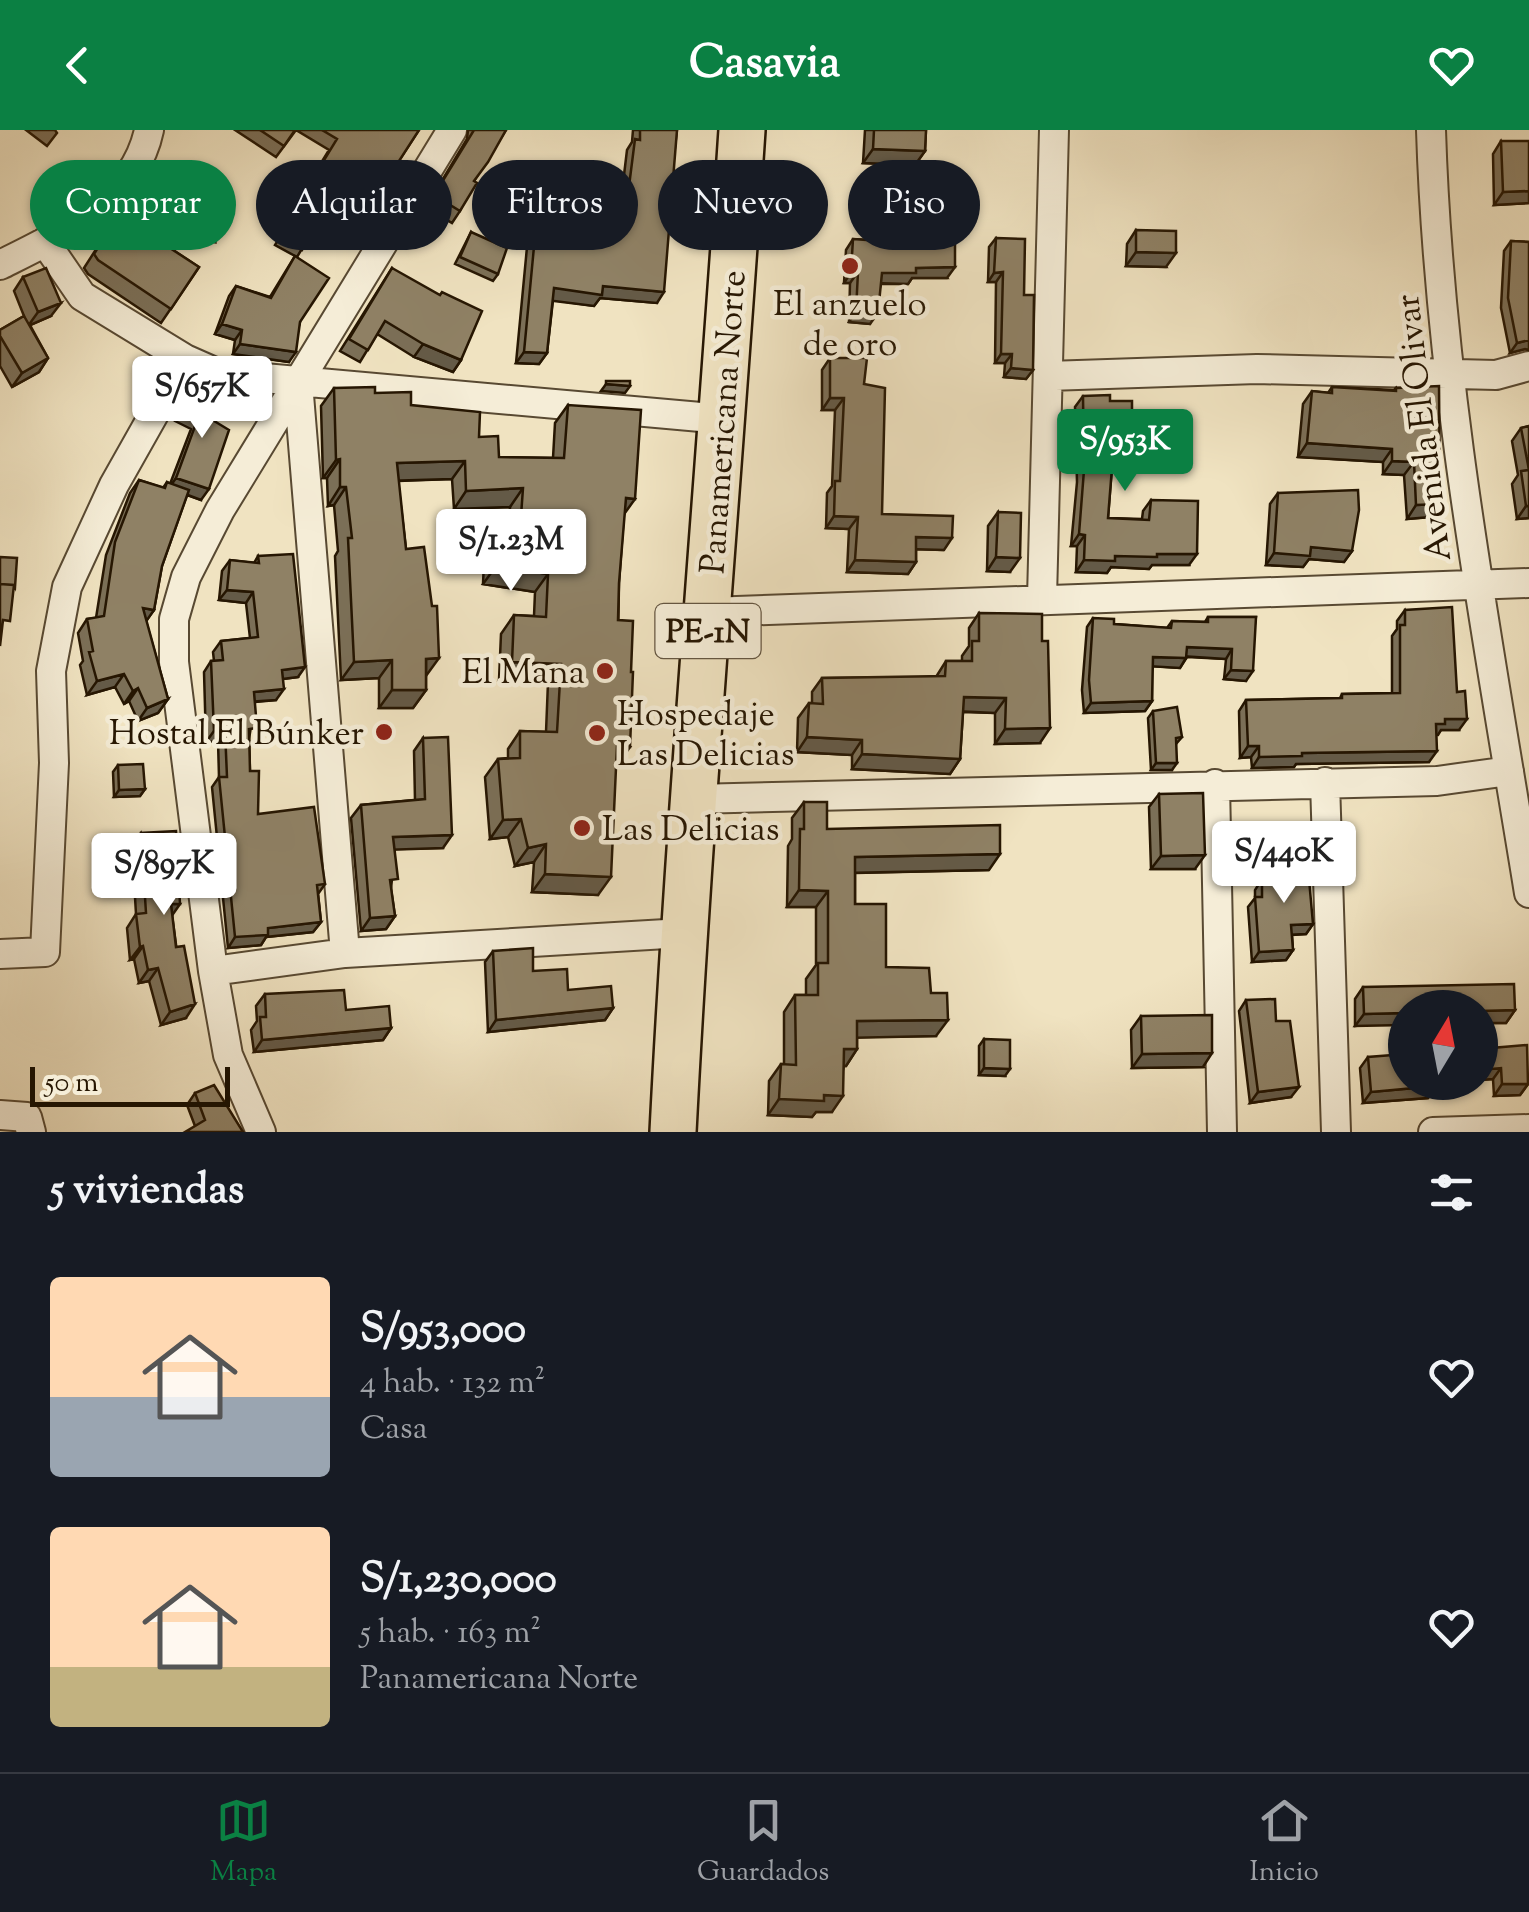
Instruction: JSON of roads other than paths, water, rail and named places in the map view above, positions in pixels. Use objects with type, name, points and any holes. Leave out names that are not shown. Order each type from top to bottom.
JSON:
[{"type":"highway","name":"Panamericana Norte","points":[[673,1132],[683,933],[710,612],[742,130]]},
{"type":"street","points":[[137,160],[150,130]]},
{"type":"street","points":[[261,1132],[228,1056],[213,971],[174,662],[174,619],[186,577],[220,510],[452,130]]},
{"type":"street","points":[[1042,598],[1054,130]]},
{"type":"street","name":"Avenida El Olivar","points":[[1431,130],[1448,372],[1478,585],[1529,893]]},
{"type":"street","points":[[0,265],[30,249]]},
{"type":"street","points":[[50,250],[82,296],[218,374],[723,419]]},
{"type":"street","points":[[0,954],[46,952],[54,763],[51,670],[67,587],[114,485],[186,359]]},
{"type":"street","points":[[1048,376],[1257,370],[1496,374],[1529,366]]},
{"type":"street","points":[[298,383],[345,953]]},
{"type":"street","points":[[710,612],[1529,583]]},
{"type":"street","points":[[694,799],[1437,780],[1509,771]]},
{"type":"street","points":[[1324,782],[1336,1132]]},
{"type":"street","points":[[1215,784],[1222,1132]]},
{"type":"street","points":[[213,971],[345,953],[683,933]]},
{"type":"street","points":[[0,1115],[27,1116],[31,1132]]},
{"type":"street","points":[[1433,1132],[1529,1129]]},
{"type":"place","name":"El anzuelo de oro","points":[[850,266]]},
{"type":"place","name":"El Mana","points":[[605,671]]},
{"type":"place","name":"Hostal El Búnker","points":[[384,732]]},
{"type":"place","name":"Hospedaje Las Delicias","points":[[597,733]]},
{"type":"place","name":"Las Delicias","points":[[582,828]]}]
